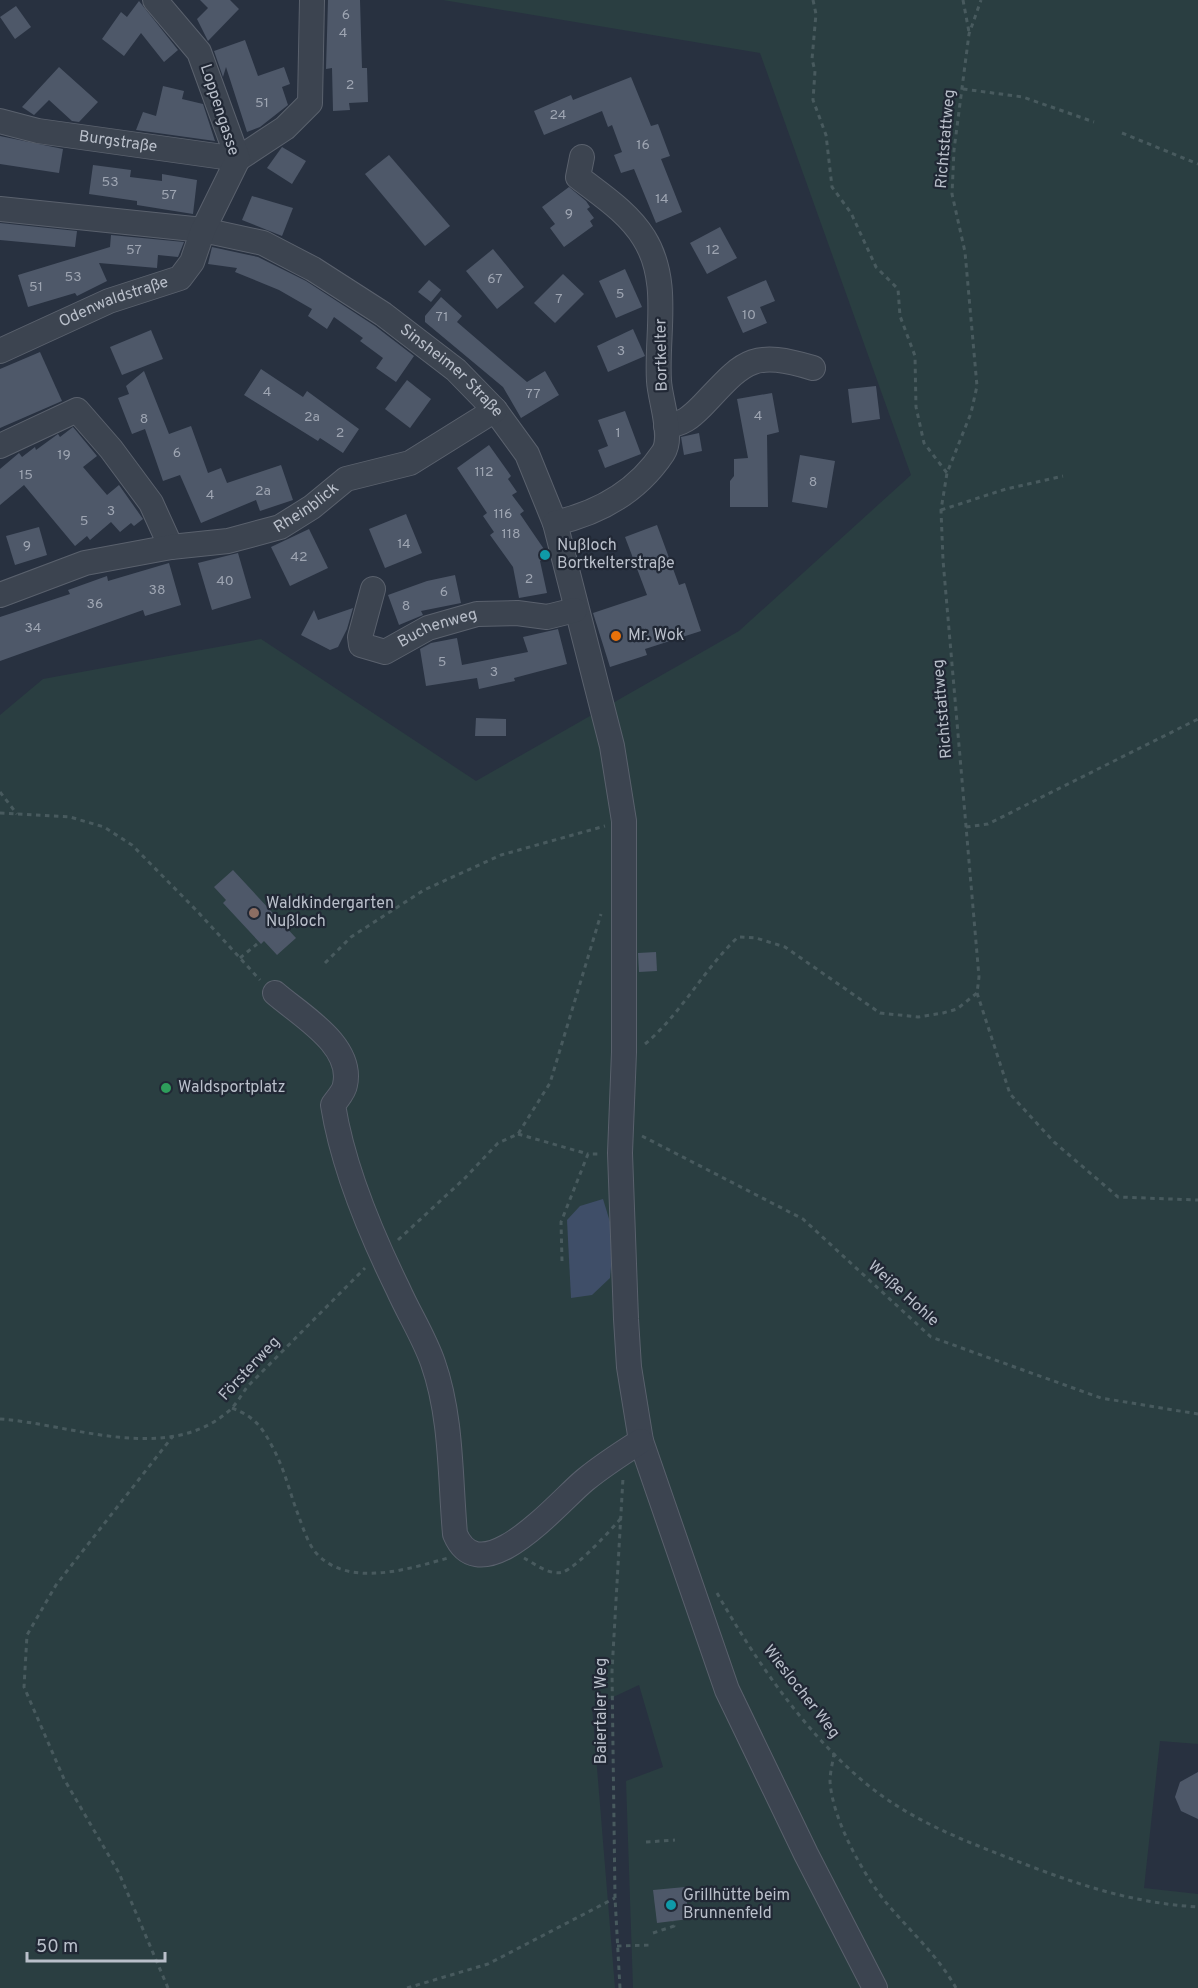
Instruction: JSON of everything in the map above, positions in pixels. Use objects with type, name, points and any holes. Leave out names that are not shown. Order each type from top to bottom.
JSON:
[{"type":"street","name":"Loppengasse","points":[[155,0],[199,52],[238,159],[203,230]]},
{"type":"street","points":[[238,159],[285,128],[310,103],[312,0]]},
{"type":"street","name":"Burgstraße","points":[[0,121],[38,131],[238,159]]},
{"type":"street","name":"Bortkelter","points":[[555,523],[607,506],[641,478],[665,451],[666,426],[659,381],[662,318],[655,263],[645,240],[630,218],[578,177],[582,157]]},
{"type":"street","name":"Sinsheimer Straße","points":[[0,209],[203,230],[263,243],[313,269],[383,314],[456,370],[495,410],[527,454],[555,523],[575,610],[612,746],[624,820],[624,1052],[620,1153],[629,1367],[641,1441],[727,1690],[806,1854],[875,1988]]},
{"type":"street","name":"Odenwaldstraße","points":[[0,351],[109,301],[180,278],[192,262],[203,230]]},
{"type":"street","points":[[666,426],[682,424],[739,367],[756,360],[784,360],[813,368]]},
{"type":"street","points":[[0,446],[76,410],[111,449],[151,504],[171,547]]},
{"type":"street","name":"Rheinblick","points":[[3,588],[85,563],[171,547],[228,541],[280,527],[312,507],[346,479],[410,463],[495,410]]},
{"type":"street","name":"Buchenweg","points":[[373,589],[360,637],[361,645],[385,652],[428,628],[477,614],[517,613],[547,616],[575,610]]},
{"type":"street","points":[[275,993],[334,1044],[345,1066],[345,1086],[333,1105],[339,1138],[381,1254],[421,1332],[434,1365],[446,1422],[455,1534],[460,1546],[468,1552],[488,1553],[507,1549],[561,1505],[583,1482],[641,1441]]},
{"type":"path","points":[[813,0],[816,14],[812,59],[815,71],[813,100],[826,135],[832,187],[851,213],[876,267],[898,289],[900,316],[915,356],[916,407],[924,443],[946,473]]},
{"type":"path","points":[[963,0],[969,34]]},
{"type":"path","name":"Richtstattweg","points":[[977,993],[980,977],[941,510],[946,473],[971,413],[977,386],[965,252],[952,194],[969,34],[981,0]]},
{"type":"path","points":[[962,89],[1023,97],[1094,123]]},
{"type":"path","points":[[1122,133],[1198,164]]},
{"type":"path","points":[[941,510],[1006,489],[1063,476]]},
{"type":"path","points":[[966,827],[987,824],[1198,719]]},
{"type":"path","points":[[0,792],[17,814]]},
{"type":"path","points":[[0,813],[70,817],[104,827],[132,845],[275,993]]},
{"type":"path","points":[[325,963],[351,937],[424,890],[501,855],[624,820]]},
{"type":"path","points":[[604,906],[550,1083],[518,1134],[588,1154],[620,1153]]},
{"type":"path","points":[[624,1052],[646,1044],[723,951],[738,937],[756,938],[785,947],[880,1013],[918,1017],[944,1012],[957,1009],[977,993],[1010,1094],[1054,1142],[1118,1197],[1198,1200]]},
{"type":"path","points":[[240,958],[257,944]]},
{"type":"path","name":"Weiße Hohle","points":[[621,1128],[637,1134],[803,1220],[931,1337],[1101,1398],[1198,1414]]},
{"type":"path","name":"Försterweg","points":[[0,1419],[139,1439],[173,1436],[199,1429],[232,1408],[247,1387],[381,1254],[465,1178],[498,1143],[518,1134]]},
{"type":"path","points":[[562,1261],[561,1222],[588,1154]]},
{"type":"path","points":[[232,1408],[251,1416],[266,1435],[281,1462],[299,1517],[315,1553],[337,1570],[375,1573],[416,1567],[468,1552]]},
{"type":"path","points":[[168,1988],[119,1873],[64,1779],[24,1687],[27,1635],[56,1585],[173,1436]]},
{"type":"path","name":"Baiertaler Weg","points":[[620,1988],[615,1898],[612,1671],[624,1477]]},
{"type":"path","points":[[507,1549],[550,1571],[563,1572],[603,1539],[623,1516]]},
{"type":"path","name":"Wieslocher Weg","points":[[712,1584],[732,1619],[797,1710],[834,1753],[893,1803],[954,1837],[1123,1898],[1198,1907]]},
{"type":"path","points":[[834,1753],[830,1780],[836,1811],[854,1852],[887,1904],[945,1968],[956,1988]]},
{"type":"path","points":[[646,1842],[675,1840]]},
{"type":"path","points":[[407,1988],[488,1964],[615,1898]]},
{"type":"path","points":[[652,1933],[674,1926],[673,1921]]},
{"type":"path","points":[[618,1946],[653,1945]]},
{"type":"green space","points":[[443,0],[1198,0],[1198,1744],[1160,1741],[1144,1888],[1198,1894],[1198,1988],[633,1988],[626,1781],[663,1767],[639,1685],[592,1707],[615,1988],[0,1988],[0,715],[43,679],[261,639],[476,781],[739,631],[911,475],[760,53]]},
{"type":"water","points":[[603,1199],[614,1235],[610,1278],[592,1295],[571,1298],[567,1220],[580,1206]]},
{"type":"building","points":[[200,0],[230,0],[239,9],[208,41],[197,19],[208,8]]},
{"type":"building","points":[[328,0],[360,0],[362,68],[367,68],[368,102],[349,103],[350,110],[333,111],[332,68],[326,69]]},
{"type":"building","points":[[139,1],[178,50],[164,62],[141,33],[124,56],[102,39],[121,12],[127,17]]},
{"type":"building","points":[[16,6],[31,27],[15,39],[0,17]]},
{"type":"building","points":[[245,40],[258,76],[284,67],[290,84],[282,87],[288,105],[260,127],[247,132],[226,67],[223,77],[214,51]]},
{"type":"building","points":[[59,67],[98,102],[79,122],[72,121],[49,100],[34,115],[22,107]]},
{"type":"building","points":[[631,77],[651,126],[658,124],[670,156],[661,159],[682,212],[656,223],[634,169],[621,173],[614,155],[622,152],[612,125],[608,127],[602,111],[544,135],[534,111],[571,95],[573,100]]},
{"type":"building","points":[[163,86],[184,91],[182,99],[203,104],[215,141],[136,130],[143,112],[156,116]]},
{"type":"building","points":[[0,136],[63,149],[59,173],[0,164]]},
{"type":"building","points":[[282,147],[306,161],[292,184],[267,168]]},
{"type":"building","points":[[389,155],[450,226],[425,246],[365,174]]},
{"type":"building","points":[[93,165],[131,170],[130,177],[162,181],[162,174],[197,180],[193,214],[137,205],[137,201],[89,194]]},
{"type":"building","points":[[569,187],[586,201],[590,207],[587,209],[594,218],[590,221],[593,226],[564,247],[550,228],[555,224],[542,207]]},
{"type":"building","points":[[252,196],[293,208],[282,236],[242,220]]},
{"type":"building","points":[[0,223],[77,231],[75,247],[0,240]]},
{"type":"building","points":[[720,227],[737,258],[707,274],[690,243]]},
{"type":"building","points":[[111,235],[184,242],[178,257],[158,255],[157,268],[99,263],[107,281],[77,296],[75,293],[28,307],[18,275],[110,247]]},
{"type":"building","points":[[212,247],[258,257],[306,281],[375,326],[414,356],[396,382],[376,368],[383,358],[360,341],[363,338],[334,317],[327,329],[308,316],[312,309],[279,290],[235,272],[237,268],[208,264]]},
{"type":"building","points":[[493,249],[524,287],[497,309],[466,271]]},
{"type":"building","points":[[625,269],[642,307],[616,318],[599,281]]},
{"type":"building","points":[[563,274],[584,294],[555,323],[534,303]]},
{"type":"building","points":[[429,280],[441,290],[431,302],[418,292]]},
{"type":"building","points":[[766,280],[775,301],[760,307],[767,323],[743,333],[727,297]]},
{"type":"building","points":[[441,297],[462,316],[457,322],[527,382],[545,371],[559,395],[521,418],[503,387],[425,322],[425,316]]},
{"type":"building","points":[[633,329],[645,356],[608,372],[597,346]]},
{"type":"building","points":[[151,330],[163,359],[122,375],[110,347]]},
{"type":"building","points":[[40,352],[62,401],[0,428],[0,369]]},
{"type":"building","points":[[261,369],[303,397],[307,391],[359,429],[343,453],[320,438],[318,441],[244,395]]},
{"type":"building","points":[[144,371],[169,434],[191,426],[208,473],[221,468],[227,483],[281,465],[293,500],[260,511],[256,500],[201,523],[180,475],[163,481],[145,429],[132,434],[118,398],[129,394],[126,386]]},
{"type":"building","points":[[407,380],[431,399],[410,428],[385,409]]},
{"type":"building","points":[[876,386],[880,419],[852,423],[848,389]]},
{"type":"building","points":[[772,393],[779,432],[767,435],[768,507],[730,507],[730,481],[734,476],[734,459],[748,458],[737,399]]},
{"type":"building","points":[[625,411],[641,454],[605,468],[598,450],[608,446],[598,420]]},
{"type":"building","points":[[73,427],[97,456],[83,467],[107,495],[119,485],[143,519],[134,526],[131,523],[120,532],[111,522],[90,540],[87,536],[75,546],[24,485],[0,505],[0,469],[19,453],[22,457],[58,434],[60,437]]},
{"type":"building","points":[[699,433],[702,451],[684,455],[681,437]]},
{"type":"building","points":[[489,445],[511,476],[508,479],[517,492],[512,495],[524,511],[520,514],[548,555],[549,558],[540,561],[547,593],[519,598],[513,567],[490,535],[494,532],[483,516],[487,513],[457,468]]},
{"type":"building","points":[[800,455],[835,461],[827,508],[792,502]]},
{"type":"building","points":[[406,514],[422,553],[385,568],[369,529]]},
{"type":"building","points":[[657,525],[679,585],[685,583],[701,631],[645,649],[647,655],[610,667],[593,613],[647,595],[625,537]]},
{"type":"building","points":[[39,527],[47,555],[15,565],[6,536]]},
{"type":"building","points":[[309,529],[328,568],[290,586],[271,547]]},
{"type":"building","points":[[238,553],[251,598],[212,610],[198,563]]},
{"type":"building","points":[[169,563],[181,605],[145,616],[143,610],[0,661],[0,617],[70,594],[68,590],[107,576],[108,581]]},
{"type":"building","points":[[455,575],[461,603],[421,611],[423,615],[399,625],[388,595],[427,581]]},
{"type":"building","points":[[353,608],[347,629],[338,647],[330,650],[301,635],[314,610],[318,620]]},
{"type":"building","points":[[558,629],[567,664],[514,678],[515,681],[479,689],[477,678],[426,686],[420,649],[431,643],[457,638],[462,665],[528,652],[523,637]]},
{"type":"building","points":[[476,718],[506,719],[506,736],[475,736]]},
{"type":"building","points":[[233,870],[296,938],[277,955],[264,941],[261,944],[223,903],[226,900],[214,887]]},
{"type":"building","points":[[656,952],[657,971],[639,972],[638,953]]},
{"type":"building","points":[[1198,1772],[1198,1819],[1181,1811],[1175,1797],[1180,1782]]},
{"type":"building","name":"Grillhütte beim Brunnenfeld","points":[[685,1887],[689,1919],[657,1923],[653,1890]]},
{"type":"place","name":"Nußloch Bortkelterstraße","points":[[545,555]]},
{"type":"place","name":"Mr. Wok","points":[[616,636]]},
{"type":"place","name":"Waldkindergarten Nußloch","points":[[254,913]]},
{"type":"place","name":"Waldsportplatz","points":[[166,1088]]},
{"type":"place","name":"Grillhütte beim Brunnenfeld","points":[[671,1905]]}]
